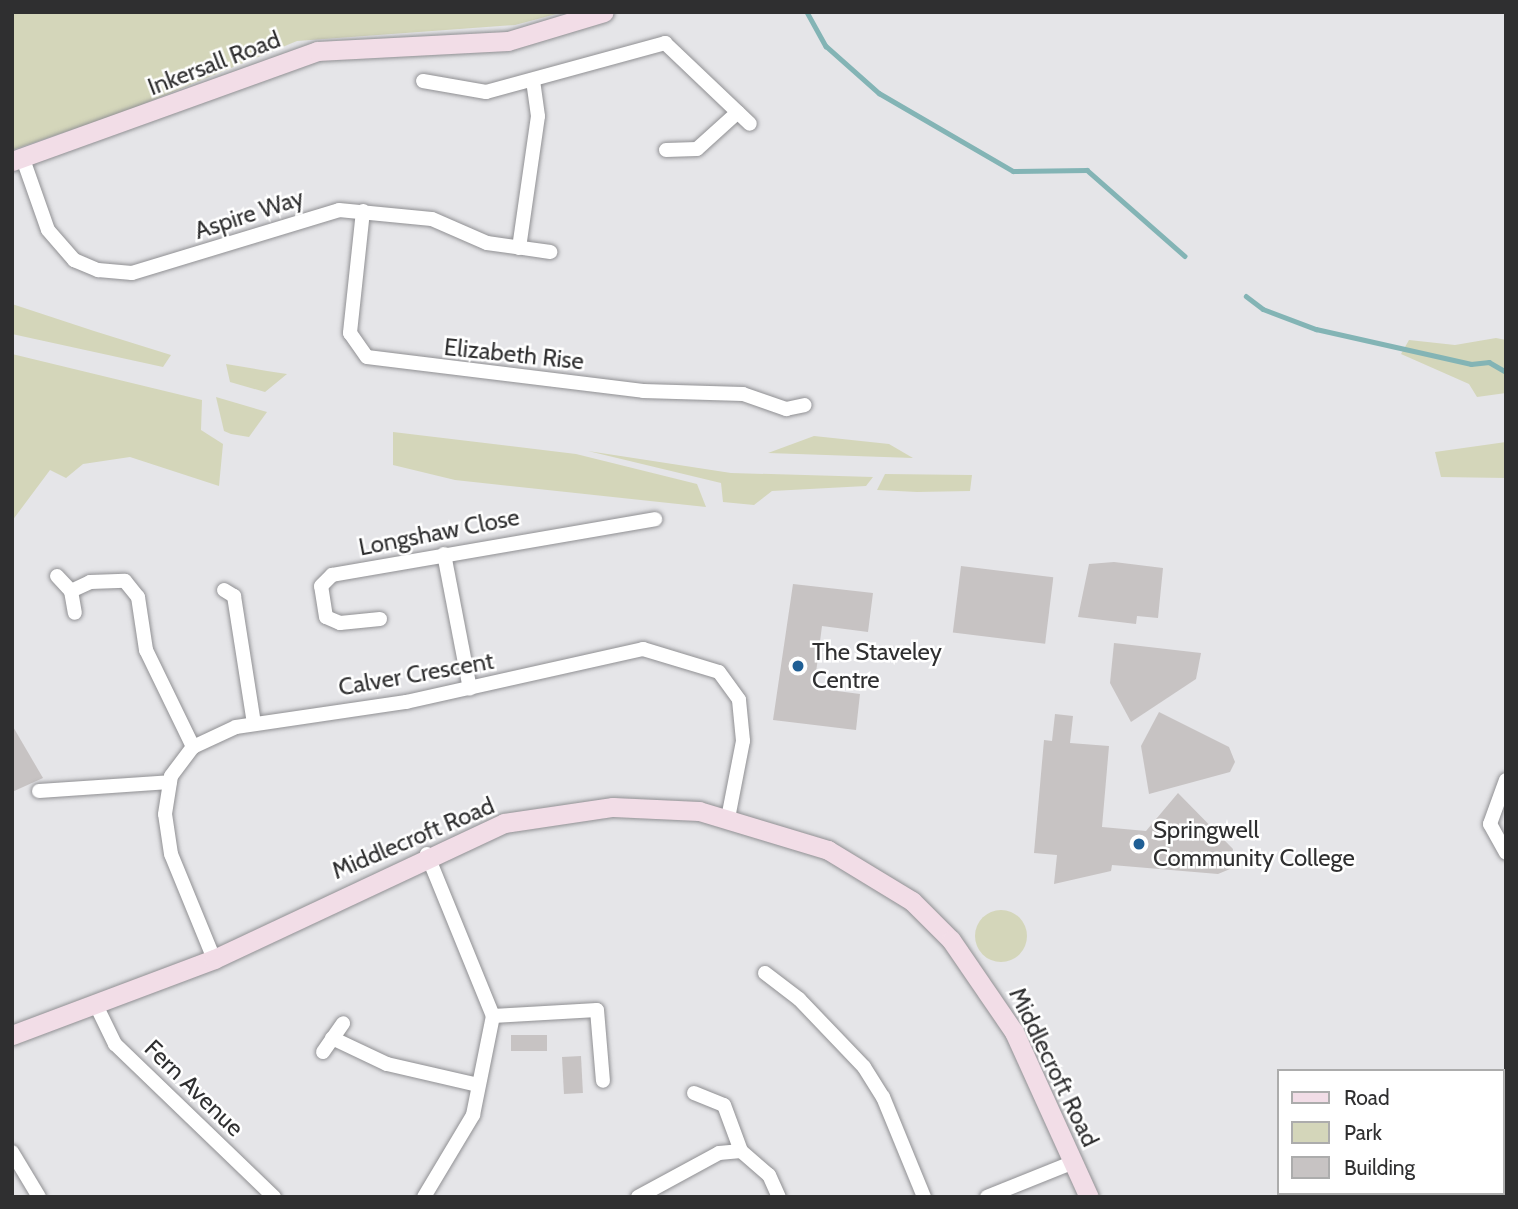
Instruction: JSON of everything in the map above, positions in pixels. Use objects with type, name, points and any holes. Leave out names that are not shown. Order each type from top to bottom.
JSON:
[{"type":"street","name":"Inkersall Road","points":[[18,160],[317,51],[508,41],[604,12]]},
{"type":"street","points":[[423,81],[471,94],[533,80],[665,43],[750,124]]},
{"type":"street","points":[[519,248],[538,116],[533,80]]},
{"type":"street","points":[[666,150],[697,149],[738,112]]},
{"type":"street","name":"Aspire Way","points":[[18,160],[48,230],[74,260],[98,270],[132,273],[300,218],[363,211],[432,219],[487,243],[550,252]]},
{"type":"street","name":"Elizabeth Rise","points":[[363,211],[350,333],[367,357],[643,391],[733,393],[786,409],[805,405]]},
{"type":"street","name":"Longshaw Close","points":[[380,619],[340,623],[326,617],[321,586],[332,575],[655,519]]},
{"type":"street","points":[[444,554],[470,689]]},
{"type":"street","points":[[57,576],[71,591],[75,613]]},
{"type":"street","points":[[71,591],[90,582],[125,580],[138,597],[146,650],[193,747],[170,782],[164,814],[171,854],[214,959]]},
{"type":"street","points":[[225,590],[234,596],[254,723]]},
{"type":"street","name":"Calver Crescent","points":[[193,747],[254,723],[470,689],[643,649],[697,660],[730,682],[744,720],[728,818]]},
{"type":"street","points":[[1506,780],[1490,824],[1506,853]]},
{"type":"street","points":[[39,791],[170,782]]},
{"type":"street","name":"Middlecroft Road","points":[[12,1035],[214,959],[427,854],[504,823],[613,807],[654,806],[728,818],[828,850],[870,872],[951,940],[1014,1032],[1089,1197]]},
{"type":"street","points":[[424,1197],[473,1115],[493,1016],[427,854]]},
{"type":"street","points":[[765,973],[799,999],[864,1068],[883,1097],[924,1197]]},
{"type":"street","name":"Fern Avenue","points":[[95,1003],[115,1044],[274,1197]]},
{"type":"street","points":[[493,1016],[597,1010],[603,1082]]},
{"type":"street","points":[[323,1052],[342,1023]]},
{"type":"street","points":[[332,1038],[387,1064],[478,1085]]},
{"type":"street","points":[[694,1093],[724,1105],[741,1151],[769,1175],[779,1197]]},
{"type":"street","points":[[638,1197],[719,1153],[741,1151]]},
{"type":"street","points":[[12,1153],[39,1197]]},
{"type":"street","points":[[987,1197],[1074,1162]]},
{"type":"green space","points":[[12,12],[564,12],[515,25],[297,41],[124,112],[12,150]]},
{"type":"green space","points":[[12,304],[171,355],[163,367],[12,334]]},
{"type":"green space","points":[[1496,338],[1506,340],[1506,393],[1477,397],[1469,384],[1401,354],[1409,340],[1455,345]]},
{"type":"green space","points":[[12,354],[202,400],[201,430],[223,444],[219,486],[130,457],[83,464],[66,478],[50,470],[12,521]]},
{"type":"green space","points":[[226,364],[287,374],[265,392],[230,382]]},
{"type":"green space","points":[[216,397],[267,412],[249,437],[231,434],[224,431]]},
{"type":"green space","points":[[393,432],[576,454],[697,484],[706,507],[455,480],[393,465]]},
{"type":"green space","points":[[814,436],[889,444],[913,458],[768,453]]},
{"type":"green space","points":[[1506,442],[1506,478],[1441,477],[1435,452]]},
{"type":"green space","points":[[588,451],[731,473],[873,477],[866,486],[772,491],[754,505],[723,502],[721,483]]},
{"type":"green space","points":[[885,474],[972,475],[970,491],[877,490]]},
{"type":"green space","points":[[1001,910],[1011,912],[1019,918],[1025,926],[1025,946],[1019,954],[1011,960],[1001,962],[991,960],[983,954],[977,946],[975,936],[977,926],[983,918],[991,912]]},
{"type":"building","points":[[1114,562],[1163,568],[1158,618],[1137,616],[1136,624],[1078,617],[1089,564]]},
{"type":"building","points":[[961,566],[1053,577],[1045,644],[953,633]]},
{"type":"building","points":[[793,584],[873,593],[868,632],[822,626],[814,688],[860,694],[856,730],[773,720]]},
{"type":"building","points":[[1114,643],[1201,653],[1196,679],[1131,722],[1110,683]]},
{"type":"building","points":[[1159,712],[1229,747],[1235,762],[1230,772],[1149,794],[1141,746]]},
{"type":"building","points":[[1055,714],[1073,716],[1070,743],[1109,746],[1102,827],[1146,831],[1178,793],[1233,849],[1230,869],[1218,874],[1112,865],[1111,871],[1054,884],[1057,855],[1034,853],[1044,740],[1052,741]]},
{"type":"building","points":[[12,725],[43,778],[12,792]]},
{"type":"building","points":[[511,1035],[547,1035],[547,1051],[511,1051]]},
{"type":"building","points":[[581,1056],[583,1093],[564,1094],[562,1057]]},
{"type":"waterway","points":[[807,12],[826,46],[879,93],[1013,171],[1087,170],[1185,256]]},
{"type":"waterway","points":[[1246,296],[1263,309],[1316,329],[1471,364],[1489,362],[1506,372]]},
{"type":"place","name":"The Staveley Centre","points":[[798,666]]},
{"type":"place","name":"Springwell Community College","points":[[1139,844]]}]
